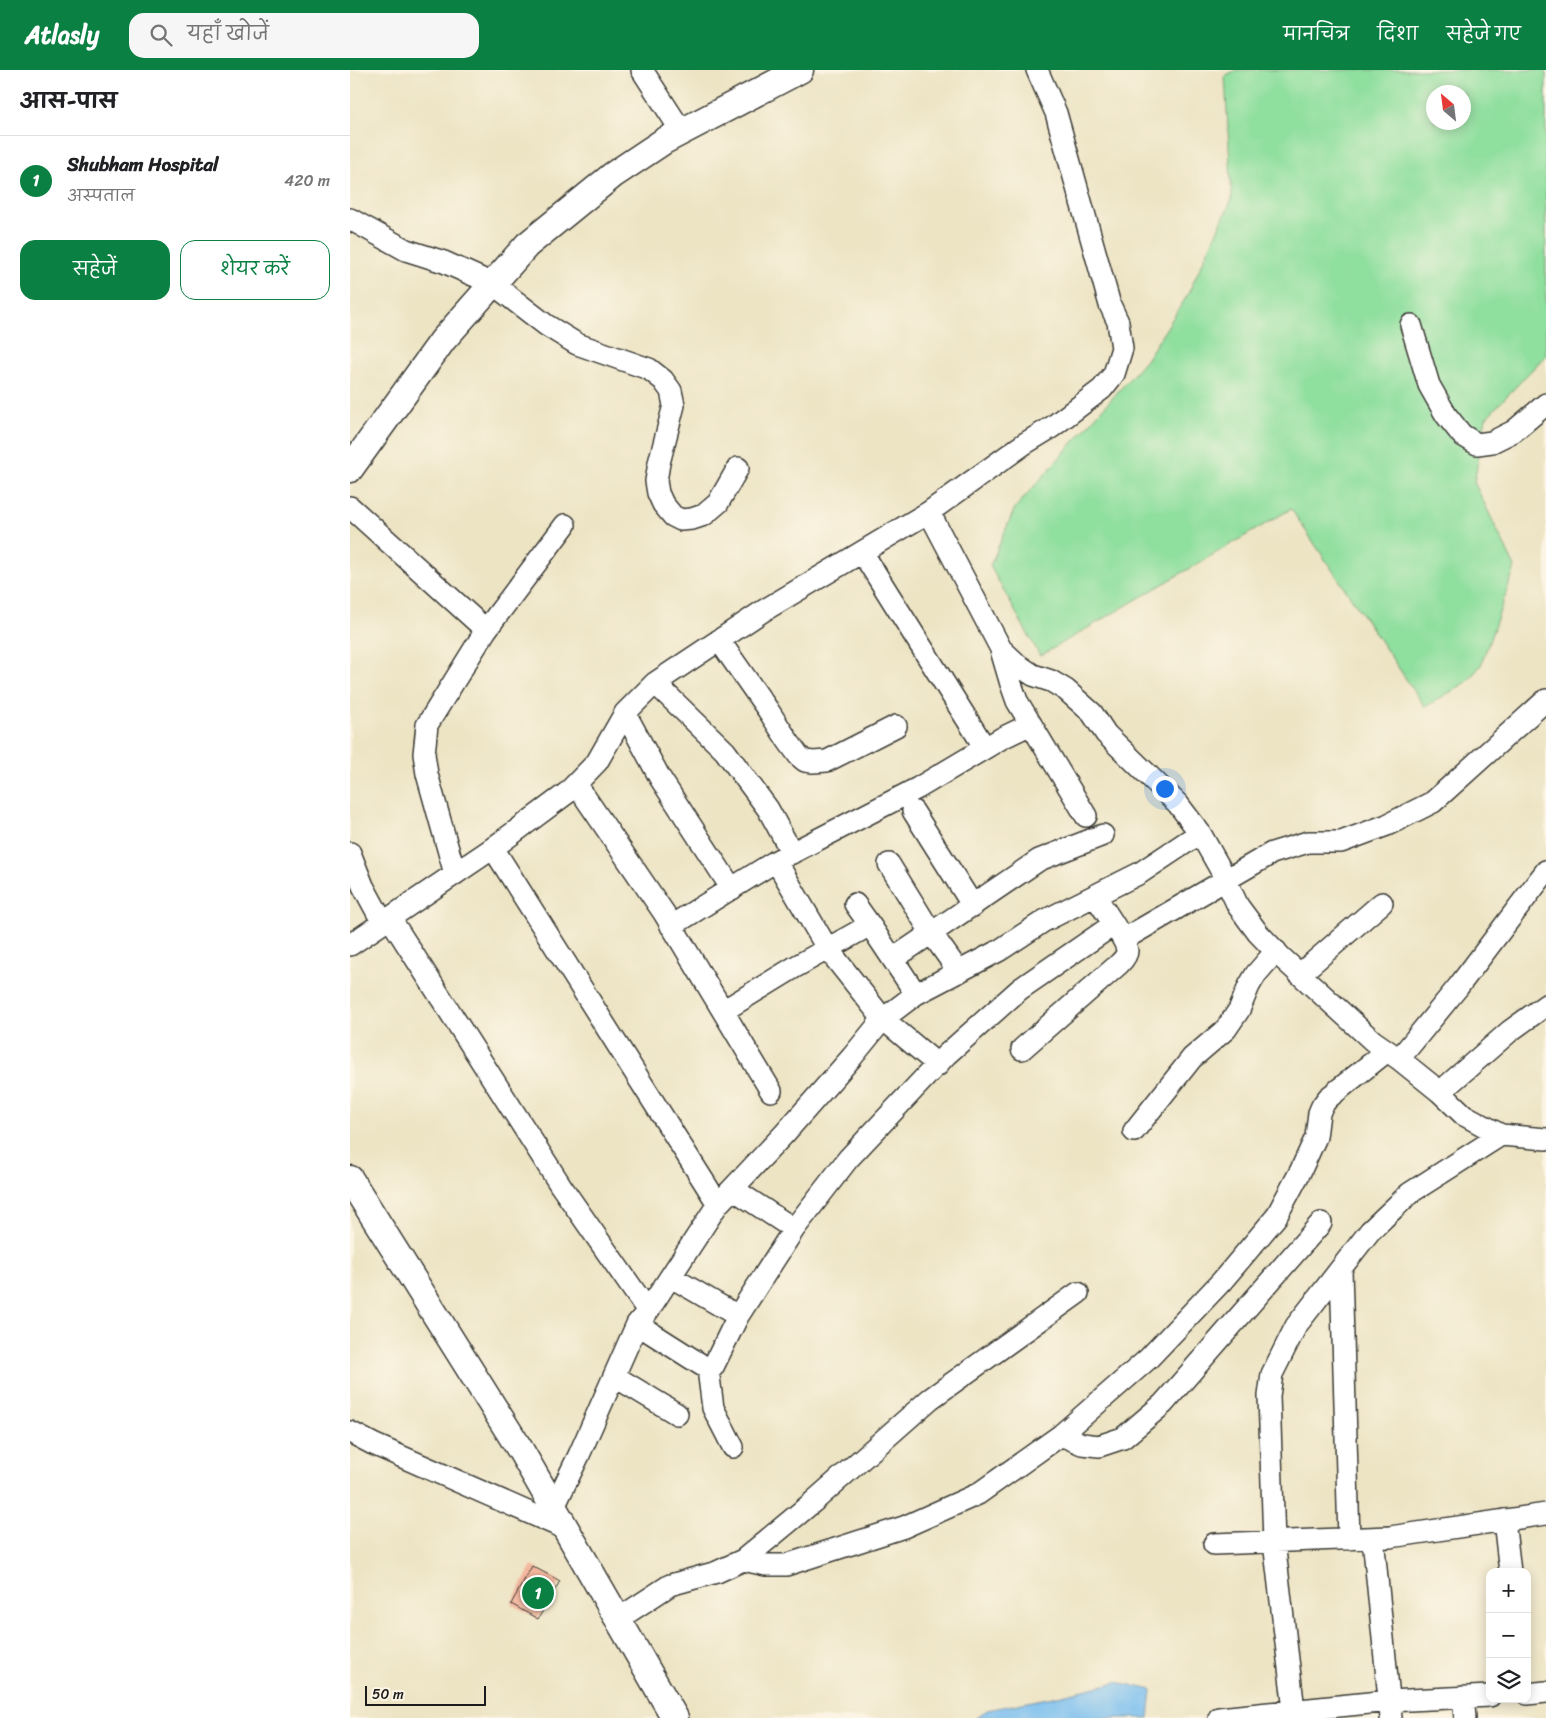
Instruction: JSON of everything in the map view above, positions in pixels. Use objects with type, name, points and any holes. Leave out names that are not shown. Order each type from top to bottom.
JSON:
[{"type":"main road","points":[[350,469],[443,340],[527,245],[613,174],[664,141],[800,70]]},
{"type":"main road","points":[[350,1179],[521,1451],[675,1718]]},
{"type":"street","points":[[642,70],[682,132]]},
{"type":"street","points":[[350,945],[493,848],[553,804],[597,762],[625,713],[655,683],[763,612],[929,512],[1024,444],[1052,427],[1102,389],[1114,374],[1122,348],[1118,322],[1110,305],[1056,113],[1037,70]]},
{"type":"street","points":[[350,219],[406,250],[444,262],[493,284],[560,334],[577,344],[649,369],[664,380],[671,391],[674,405],[656,481],[662,504],[672,516],[681,520],[704,515],[718,504],[738,468]]},
{"type":"street","points":[[1411,325],[1429,385],[1446,415],[1462,435],[1477,444],[1492,442],[1514,431],[1546,404]]},
{"type":"street","points":[[350,506],[486,630]]},
{"type":"street","points":[[929,512],[1001,650],[1010,684],[1017,701],[1086,816]]},
{"type":"street","points":[[455,874],[427,774],[424,754],[427,725],[486,630],[565,525]]},
{"type":"street","points":[[862,552],[985,748]]},
{"type":"street","points":[[719,640],[798,756],[805,761],[827,761],[896,726]]},
{"type":"street","points":[[1001,650],[1033,675],[1051,681],[1066,690],[1092,713],[1106,734],[1178,804],[1200,833],[1238,906],[1258,933],[1373,1041],[1440,1092],[1464,1116],[1501,1135],[1546,1139]]},
{"type":"street","points":[[655,683],[725,751],[768,810],[784,857],[827,948],[883,1018],[938,1065]]},
{"type":"street","points":[[708,1369],[713,1367],[738,1316],[794,1229],[848,1159],[946,1055],[1020,989],[1119,932],[1226,880],[1272,853],[1308,842],[1341,842],[1387,825],[1433,802],[1546,700]]},
{"type":"street","points":[[625,713],[660,778],[732,888]]},
{"type":"street","points":[[671,926],[784,857],[918,788],[985,748],[1031,724]]},
{"type":"street","points":[[576,784],[671,926],[771,1091]]},
{"type":"street","points":[[913,811],[973,906]]},
{"type":"street","points":[[350,1432],[373,1444],[560,1518],[614,1376],[643,1318],[718,1204],[840,1071],[883,1018],[916,994],[1000,950],[1044,921],[1140,872],[1200,833]]},
{"type":"street","points":[[893,960],[1039,860],[1102,836]]},
{"type":"street","points":[[493,848],[718,1204]]},
{"type":"street","points":[[350,853],[363,886],[557,1180],[643,1318],[708,1369],[713,1408],[733,1447]]},
{"type":"street","points":[[889,864],[932,934],[959,972]]},
{"type":"street","points":[[742,1560],[766,1566],[786,1565],[904,1527],[978,1494],[1061,1435],[1148,1358],[1222,1281],[1276,1218],[1316,1137],[1319,1113],[1328,1098],[1393,1055],[1458,987],[1546,871]]},
{"type":"street","points":[[1022,1049],[1125,958],[1127,950],[1119,932],[1095,896]]},
{"type":"street","points":[[1300,974],[1382,903]]},
{"type":"street","points":[[856,904],[916,994]]},
{"type":"street","points":[[726,1017],[827,948],[870,925]]},
{"type":"street","points":[[1134,1131],[1192,1058],[1226,1029],[1239,1010],[1256,974],[1276,951]]},
{"type":"street","points":[[1440,1092],[1510,1031],[1546,1005]]},
{"type":"street","points":[[1305,1712],[1274,1542],[1269,1396],[1272,1374],[1296,1326],[1370,1231],[1410,1193],[1501,1135]]},
{"type":"street","points":[[733,1188],[794,1229]]},
{"type":"street","points":[[1061,1435],[1082,1444],[1099,1446],[1123,1438],[1163,1404],[1321,1223]]},
{"type":"street","points":[[1340,1270],[1349,1539]]},
{"type":"street","points":[[671,1276],[738,1316]]},
{"type":"street","points":[[618,1619],[670,1585],[717,1572],[742,1560],[813,1502],[930,1399],[1078,1293]]},
{"type":"street","points":[[614,1376],[677,1414]]},
{"type":"street","points":[[1214,1544],[1390,1537],[1546,1514]]},
{"type":"street","points":[[1504,1520],[1510,1568]]},
{"type":"street","points":[[1373,1538],[1390,1710]]},
{"type":"street","points":[[1531,1694],[1546,1692]]},
{"type":"street","points":[[1219,1718],[1305,1712],[1464,1708],[1486,1698]]},
{"type":"green space","points":[[1236,70],[1546,70],[1546,355],[1486,418],[1474,482],[1515,567],[1481,665],[1467,682],[1425,707],[1291,509],[1040,656],[990,566],[1015,508],[1146,360],[1187,296],[1232,199],[1225,76]]},
{"type":"water","points":[[1117,1682],[1152,1690],[1149,1718],[976,1718],[987,1710]]},
{"type":"building","points":[[532,1566],[560,1581],[538,1619],[511,1604]]},
{"type":"place","name":"Shubham Hospital","points":[[538,1593]]}]
